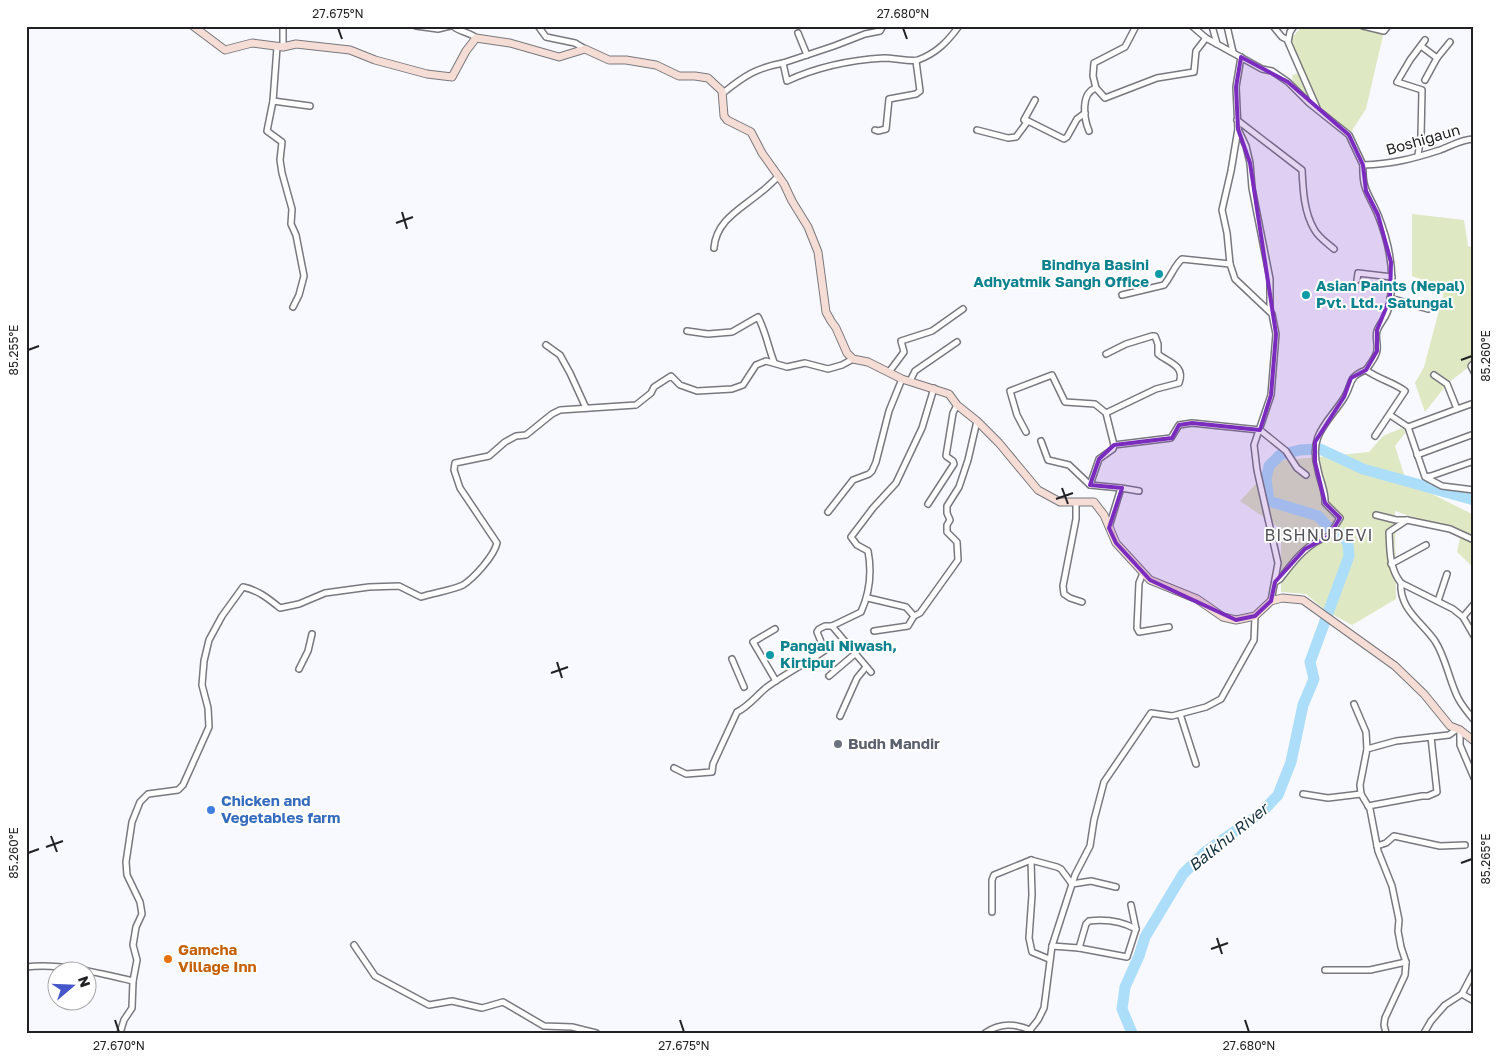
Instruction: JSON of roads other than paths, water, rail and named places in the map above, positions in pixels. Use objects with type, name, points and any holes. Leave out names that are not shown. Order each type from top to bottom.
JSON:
[{"type":"street","points":[[193,26],[225,50],[252,43],[280,47],[296,44],[350,50],[376,60],[427,74],[452,77],[466,51],[476,38]]},
{"type":"street","points":[[283,26],[273,101],[267,130],[282,142],[280,160],[282,173],[292,209],[291,224],[296,235],[304,276],[299,295],[292,307]]},
{"type":"street","points":[[416,26],[438,29],[451,26],[460,32],[473,35],[476,38],[510,43],[559,57],[585,49]]},
{"type":"street","points":[[538,26],[546,37],[575,43],[609,60],[656,64],[678,76],[708,78],[722,91],[724,116],[727,120],[751,132],[804,220],[816,245],[822,271],[826,312],[836,328],[847,353],[853,359],[868,362],[902,379],[949,394],[957,406],[976,420],[999,443],[1038,490],[1060,502],[1094,502],[1104,515],[1116,543],[1150,580],[1197,599],[1223,617],[1236,620],[1256,616],[1270,601],[1278,563],[1257,470],[1254,445],[1272,395],[1276,334],[1270,312],[1270,279],[1252,188],[1250,163],[1246,146],[1238,129]]},
{"type":"street","points":[[722,91],[723,93],[741,78],[762,67],[807,55],[865,34],[880,31],[883,26]]},
{"type":"street","points":[[783,62],[788,81],[826,66],[847,62],[894,58],[916,61],[940,49],[959,26]]},
{"type":"street","points":[[1136,26],[1125,47],[1094,63],[1093,76],[1096,88],[1105,98],[1157,78],[1194,72],[1196,51],[1206,38]]},
{"type":"street","points":[[1192,26],[1206,38],[1288,82],[1349,135],[1362,165],[1362,180],[1378,215],[1386,238],[1391,262],[1392,277],[1388,312],[1377,330],[1378,351],[1366,370],[1357,373],[1351,378],[1344,397],[1318,434],[1315,448],[1315,462],[1324,489],[1325,503],[1340,518],[1329,536],[1318,540],[1305,549],[1280,579],[1275,582]]},
{"type":"street","points":[[1212,26],[1217,44]]},
{"type":"street","points":[[1227,26],[1233,52]]},
{"type":"street","points":[[1273,26],[1282,37],[1288,40]]},
{"type":"street","points":[[1294,26],[1288,40],[1300,73],[1317,109]]},
{"type":"street","points":[[1363,26],[1384,31],[1388,26]]},
{"type":"street","points":[[798,34],[807,55]]},
{"type":"street","points":[[1418,155],[1421,136],[1422,90],[1397,82],[1410,60],[1426,40]]},
{"type":"street","points":[[1425,80],[1437,58],[1450,42]]},
{"type":"street","points":[[1421,46],[1437,58]]},
{"type":"street","points":[[1240,57],[1236,87],[1238,129],[1222,210],[1227,233],[1230,264],[1235,279],[1270,312]]},
{"type":"street","points":[[876,130],[878,132],[886,129],[889,99],[916,94],[920,91],[916,61]]},
{"type":"street","points":[[1089,131],[1085,113],[1087,94],[1096,88]]},
{"type":"street","points":[[1035,100],[1024,120],[1064,139],[1077,119],[1085,113]]},
{"type":"street","points":[[273,101],[310,106]]},
{"type":"street","points":[[1237,120],[1302,170],[1302,186],[1307,213],[1314,230],[1334,249]]},
{"type":"street","points":[[977,130],[1012,139],[1016,137],[1028,121]]},
{"type":"street","name":"Boshigaun","points":[[1362,165],[1406,161],[1418,155],[1449,147],[1468,139],[1474,139]]},
{"type":"street","points":[[714,248],[715,237],[723,224],[734,212],[762,192],[779,176]]},
{"type":"street","points":[[1122,295],[1164,285],[1178,262],[1182,259],[1230,264]]},
{"type":"street","points":[[1357,280],[1358,273],[1392,277]]},
{"type":"street","points":[[1390,298],[1428,309]]},
{"type":"street","points":[[889,372],[904,352],[901,342],[932,331],[963,309]]},
{"type":"street","points":[[688,331],[708,334],[732,332],[758,317],[766,332],[774,362]]},
{"type":"street","points":[[1106,354],[1126,344],[1155,336],[1158,344],[1158,354],[1173,362],[1180,370],[1181,379],[1180,383],[1146,394],[1106,414]]},
{"type":"street","points":[[910,381],[915,371],[957,342]]},
{"type":"street","points":[[546,345],[560,355],[586,408]]},
{"type":"street","points":[[120,1033],[124,1020],[132,1008],[133,981],[137,960],[133,945],[136,927],[142,914],[140,902],[127,875],[126,862],[132,822],[140,802],[148,794],[178,790],[183,785],[210,727],[208,708],[202,685],[204,661],[209,640],[222,616],[243,587],[265,596],[280,608],[299,604],[324,593],[369,587],[399,586],[422,596],[462,585],[490,559],[497,543],[460,488],[454,470],[455,463],[489,456],[505,442],[516,436],[526,435],[552,414],[560,410],[636,405],[651,393],[654,386],[671,376],[680,385],[697,391],[732,390],[744,385],[756,365],[766,361],[787,367],[805,363],[828,369],[842,366],[853,359]]},
{"type":"street","points":[[1474,363],[1471,366],[1474,372]]},
{"type":"street","points":[[1366,370],[1374,376],[1396,384],[1405,391],[1375,436]]},
{"type":"street","points":[[1026,432],[1017,415],[1010,391],[1052,375],[1065,402],[1095,404],[1106,414],[1114,445],[1113,450],[1099,459],[1090,485]]},
{"type":"street","points":[[1434,375],[1447,384],[1457,409]]},
{"type":"street","points":[[828,512],[853,480],[870,474],[872,471],[889,412],[902,379]]},
{"type":"street","points":[[674,768],[686,774],[712,772],[713,764],[734,716],[752,699],[776,681],[824,651],[818,630],[825,626],[832,626],[861,612],[868,598],[871,566],[868,551],[857,545],[851,537],[873,508],[896,483],[922,428],[934,388]]},
{"type":"street","points":[[1408,428],[1474,403]]},
{"type":"street","points":[[928,504],[954,464],[946,456],[952,413],[957,406]]},
{"type":"street","points":[[1390,415],[1408,428],[1425,477],[1442,486],[1474,490]]},
{"type":"street","points":[[874,631],[908,626],[914,616],[920,613],[958,560],[957,542],[947,532],[947,525],[950,520],[946,510],[959,487],[968,460],[976,420]]},
{"type":"street","points":[[1114,445],[1170,438],[1179,425],[1192,423],[1260,430],[1286,451],[1297,468],[1306,475]]},
{"type":"street","points":[[1417,455],[1474,434]]},
{"type":"street","points":[[1041,440],[1048,460],[1069,465],[1090,485],[1139,491]]},
{"type":"street","points":[[1427,478],[1474,461]]},
{"type":"street","points":[[1108,528],[1121,488]]},
{"type":"street","points":[[1076,503],[1076,519],[1064,594],[1082,602]]},
{"type":"street","points":[[1376,515],[1450,529],[1474,540]]},
{"type":"street","points":[[1407,520],[1389,532],[1391,564],[1401,583],[1400,594],[1405,605],[1435,641],[1457,696],[1474,720]]},
{"type":"street","points":[[1391,564],[1426,545]]},
{"type":"street","points":[[1143,573],[1139,583],[1137,628],[1139,632],[1169,627]]},
{"type":"street","points":[[1438,602],[1447,574]]},
{"type":"street","points":[[1401,583],[1453,609],[1463,617],[1474,636]]},
{"type":"street","points":[[868,598],[906,607],[914,616]]},
{"type":"street","points":[[1270,601],[1282,598],[1303,600],[1323,613],[1409,678],[1435,706],[1450,726],[1474,741]]},
{"type":"street","points":[[1463,617],[1474,604]]},
{"type":"street","points":[[986,1033],[1001,1025],[1014,1025],[1031,1031],[1042,1014],[1052,946],[1072,884],[1090,846],[1094,820],[1104,782],[1151,713],[1172,716],[1206,707],[1221,699],[1254,640],[1256,616]]},
{"type":"street","points":[[832,626],[870,672]]},
{"type":"street","points":[[775,629],[753,642],[776,681]]},
{"type":"street","points":[[298,669],[308,651],[312,634]]},
{"type":"street","points":[[829,676],[856,653]]},
{"type":"street","points":[[732,659],[744,687]]},
{"type":"street","points":[[840,716],[857,678],[866,667]]},
{"type":"street","points":[[1354,704],[1366,732],[1367,749],[1360,785],[1361,794],[1368,806],[1376,846],[1392,886],[1399,920],[1398,931],[1401,948],[1406,962],[1405,975],[1385,1018],[1386,1033]]},
{"type":"street","points":[[1180,714],[1196,764]]},
{"type":"street","points":[[1367,749],[1396,741],[1449,735],[1458,730]]},
{"type":"street","points":[[1458,730],[1460,745],[1474,778]]},
{"type":"street","points":[[1368,806],[1428,796],[1437,792],[1431,737]]},
{"type":"street","points":[[1303,794],[1328,798],[1361,794]]},
{"type":"street","points":[[1376,846],[1386,843],[1394,836],[1440,846],[1465,845]]},
{"type":"street","points":[[992,912],[992,880],[994,875],[1031,860],[1061,869],[1072,884]]},
{"type":"street","points":[[1031,860],[1030,944],[1032,952],[1049,959]]},
{"type":"street","points":[[1072,884],[1091,882],[1116,887]]},
{"type":"street","points":[[1052,946],[1079,948],[1127,957],[1136,930],[1131,905]]},
{"type":"street","points":[[1079,948],[1089,921],[1126,924],[1136,930]]},
{"type":"street","points":[[354,945],[375,976],[429,1005],[452,1001],[482,1008],[503,1002],[544,1026],[572,1027],[596,1033]]},
{"type":"street","points":[[1325,970],[1370,970],[1406,962]]},
{"type":"street","points":[[26,967],[70,969],[106,974],[133,981]]},
{"type":"street","points":[[1424,1033],[1431,1021],[1445,1006],[1462,994],[1474,971]]},
{"type":"street","points":[[1462,994],[1474,1001]]},
{"type":"waterway","name":"Balkhu River","points":[[1132,1033],[1122,1009],[1125,987],[1145,937],[1183,874],[1205,852],[1261,813],[1278,795],[1291,762],[1303,705],[1314,679],[1310,662],[1349,556],[1348,544],[1343,535],[1330,529],[1318,516],[1269,501],[1266,479],[1269,466],[1280,455],[1300,450],[1320,449],[1363,469],[1474,500]]},
{"type":"place","name":"Bindhya Basini Adhyatmik Sangh Office","points":[[1159,274]]},
{"type":"place","name":"Asian Paints (Nepal) Pvt. Ltd., Satungal","points":[[1306,295]]},
{"type":"place","name":"Pangali Niwash, Kirtipur","points":[[770,655]]},
{"type":"place","name":"Budh Mandir","points":[[838,744]]},
{"type":"place","name":"Chicken and Vegetables farm","points":[[211,810]]},
{"type":"place","name":"Gamcha Village Inn","points":[[168,959]]},
{"type":"district","name":"BISHNUDEVI","points":[[1319,535]]}]
